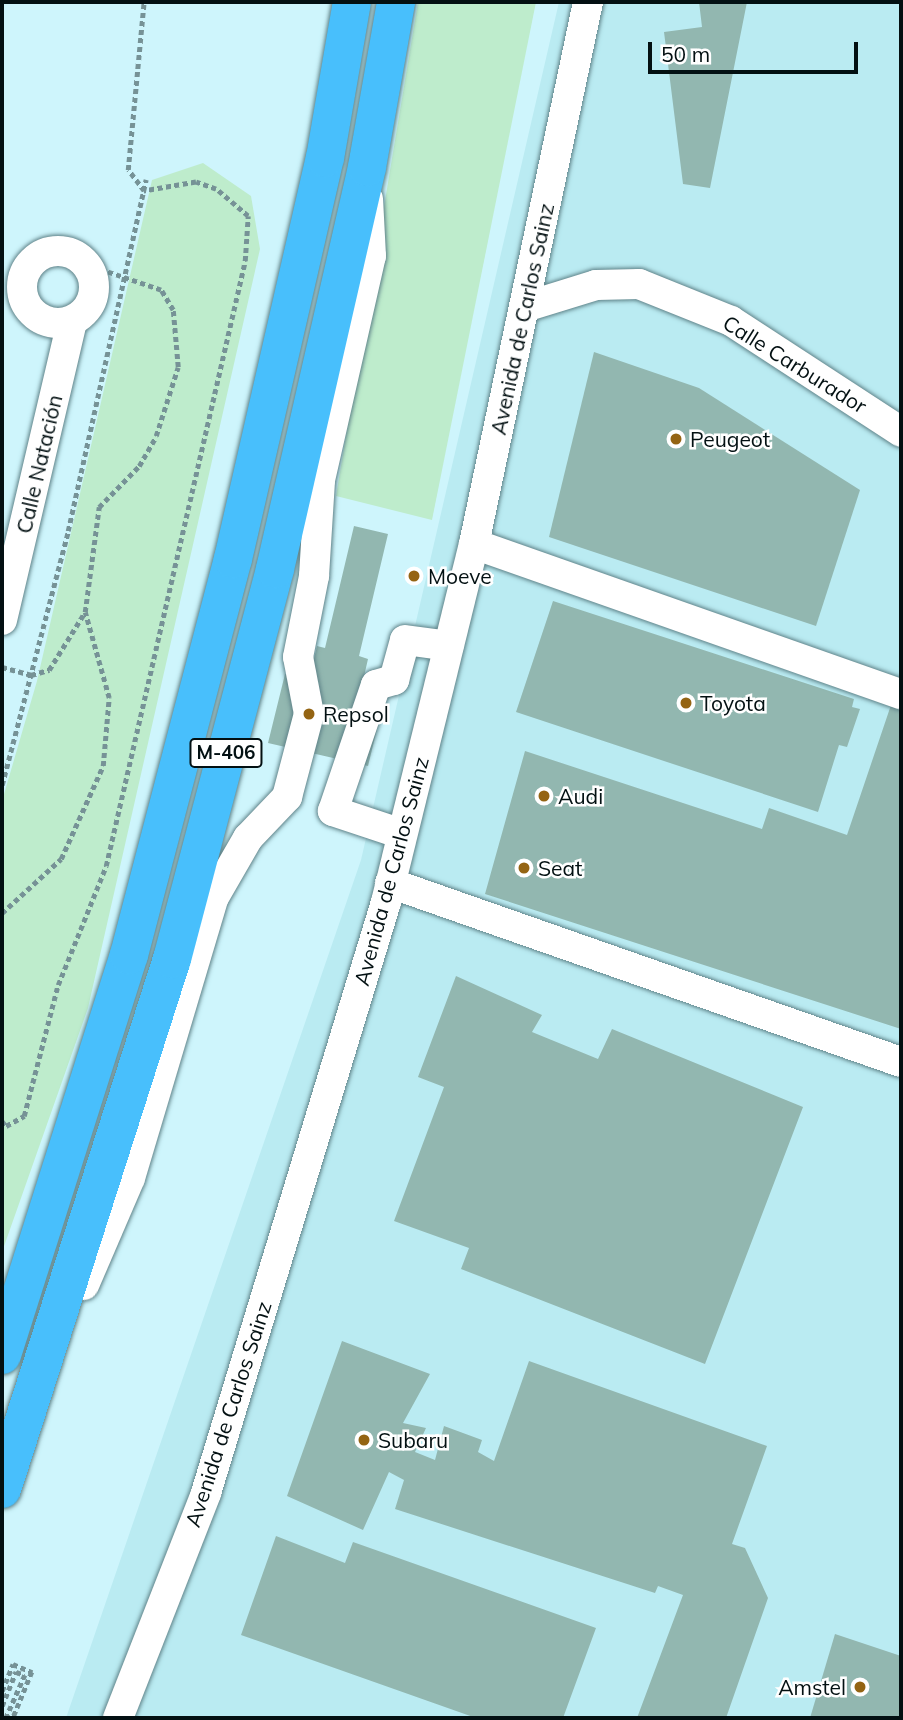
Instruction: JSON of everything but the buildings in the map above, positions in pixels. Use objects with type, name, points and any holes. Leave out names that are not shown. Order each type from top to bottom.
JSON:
[{"type":"highway","name":"M-406","points":[[2,1355],[130,955],[230,572],[325,158],[352,2]]},
{"type":"highway","name":"M-406","points":[[2,1489],[33,1401],[175,945],[275,569],[367,167],[396,2]]},
{"type":"street","name":"Avenida de Carlos Sainz","points":[[118,1718],[206,1493],[390,883],[474,544],[588,2]]},
{"type":"street","points":[[33,1401],[130,1178],[214,897],[248,838],[287,797],[309,714],[298,657],[314,576],[320,481],[371,256],[367,167]]},
{"type":"street","points":[[54,250],[88,265],[92,300],[65,331],[40,319],[24,302],[26,269],[54,250]]},
{"type":"street","name":"Calle Carburador","points":[[525,307],[596,285],[639,284],[731,321],[901,432]]},
{"type":"street","name":"Calle Natación","points":[[2,620],[65,331]]},
{"type":"street","points":[[474,544],[901,694]]},
{"type":"street","points":[[333,811],[376,685],[394,680],[405,640],[449,646]]},
{"type":"street","points":[[287,797],[402,834]]},
{"type":"street","points":[[390,883],[901,1062]]},
{"type":"path","points":[[2,1121],[6,1126],[24,1116],[58,985],[106,866],[245,261],[248,216],[216,189],[196,182],[144,191],[132,181],[127,159],[144,2]]},
{"type":"path","points":[[2,785],[31,675],[146,180]]},
{"type":"path","points":[[2,667],[31,675],[56,665],[85,612],[99,507],[139,466],[156,436],[178,367],[173,310],[161,290],[126,275],[88,265]]},
{"type":"path","points":[[2,913],[61,859],[109,746],[107,683],[85,612]]},
{"type":"path","points":[[2,1691],[13,1664],[32,1672],[13,1718]]},
{"type":"path","points":[[2,1706],[16,1672],[24,1675],[6,1718]]},
{"type":"shaded area","points":[[559,2],[901,2],[901,1718],[66,1718],[361,860]]},
{"type":"green space","points":[[418,2],[536,2],[432,520],[336,496]]},
{"type":"green space","points":[[203,163],[251,196],[260,249],[88,1008],[2,1252],[2,801],[37,681],[152,180]]},
{"type":"place","name":"Peugeot","points":[[676,439]]},
{"type":"place","name":"Moeve","points":[[414,576]]},
{"type":"place","name":"Toyota","points":[[686,703]]},
{"type":"place","name":"Repsol","points":[[309,714]]},
{"type":"place","name":"Audi","points":[[544,796]]},
{"type":"place","name":"Seat","points":[[524,868]]},
{"type":"place","name":"Subaru","points":[[364,1440]]},
{"type":"place","name":"Amstel","points":[[860,1687]]}]
